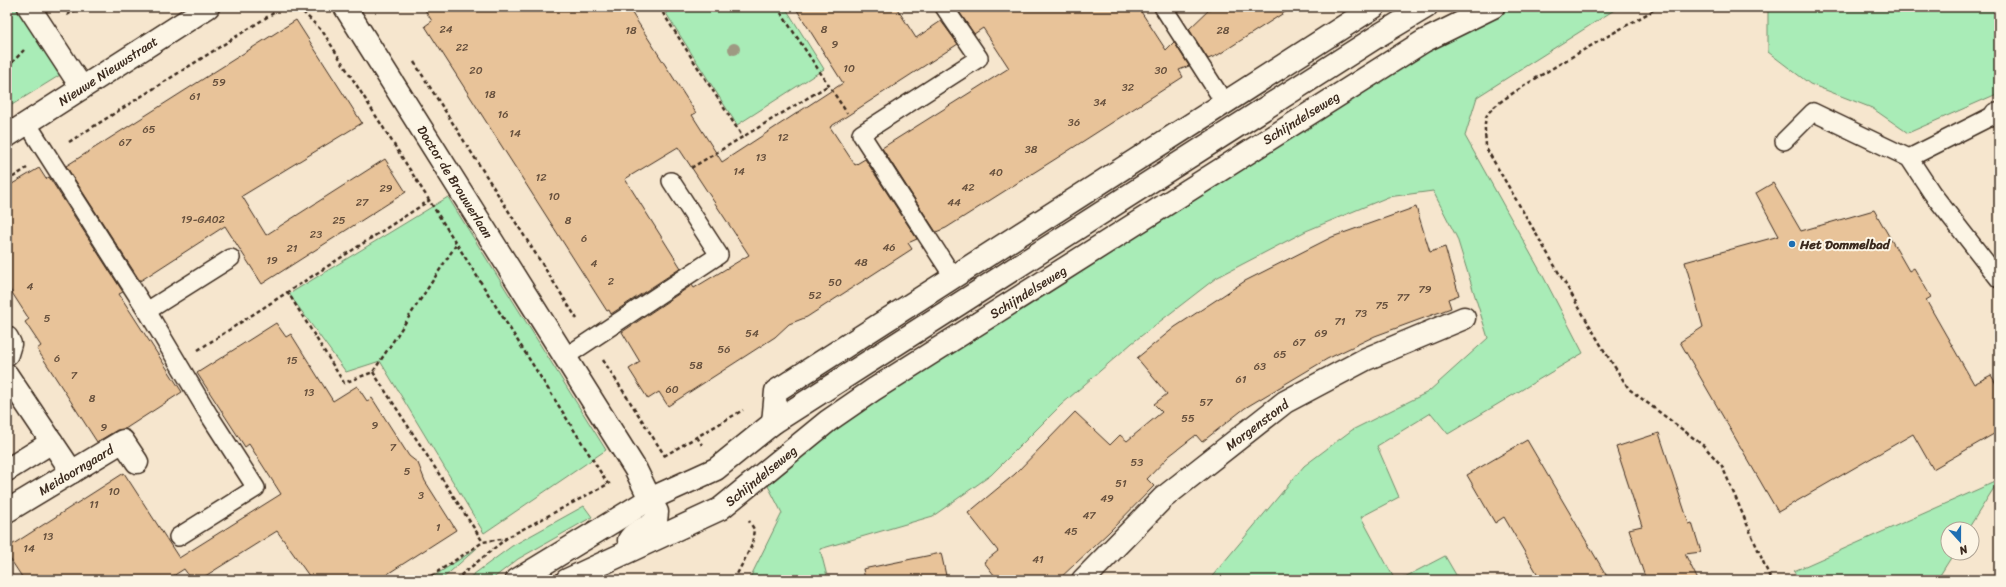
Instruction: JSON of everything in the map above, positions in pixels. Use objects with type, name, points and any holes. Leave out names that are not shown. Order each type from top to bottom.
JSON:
[{"type":"street","points":[[29,7],[82,88]]},
{"type":"street","name":"Nieuwe Nieuwstraat","points":[[7,136],[208,7]]},
{"type":"street","name":"Doctor de Brouwerlaan","points":[[345,7],[636,470],[657,512],[656,521],[650,527],[631,536],[620,557]]},
{"type":"street","points":[[773,423],[776,390],[954,278],[1224,102],[1374,7]]},
{"type":"street","name":"Schijndelseweg","points":[[517,580],[650,499],[716,469],[773,423],[1368,42],[1426,7]]},
{"type":"street","name":"Schijndelseweg","points":[[567,580],[620,557],[720,509],[828,421],[873,390],[1424,41],[1492,7]]},
{"type":"street","name":"Morgenstond","points":[[1083,580],[1163,498],[1285,402],[1366,359],[1464,318]]},
{"type":"street","points":[[7,338],[10,344],[7,354]]},
{"type":"street","points":[[7,374],[72,472]]},
{"type":"street","name":"Meidoorngaard","points":[[7,511],[123,441],[137,462]]},
{"type":"street","points":[[7,470],[52,442]]},
{"type":"lane","points":[[944,7],[979,58],[861,134],[954,278]]},
{"type":"lane","points":[[1163,7],[1224,102]]},
{"type":"lane","points":[[1784,142],[1813,112],[1909,158],[1932,193],[1999,279]]},
{"type":"lane","points":[[1909,158],[1998,113]]},
{"type":"lane","points":[[27,123],[256,488],[178,537]]},
{"type":"lane","points":[[565,357],[719,255],[671,181]]},
{"type":"lane","points":[[146,311],[231,258]]},
{"type":"path","points":[[7,181],[283,7]]},
{"type":"path","points":[[298,7],[323,32],[608,484]]},
{"type":"path","points":[[659,7],[742,136]]},
{"type":"path","points":[[777,7],[861,134]]},
{"type":"path","points":[[1659,7],[1526,85],[1496,105],[1487,114],[1486,148],[1605,352],[1629,389],[1704,446],[1722,466],[1771,580]]},
{"type":"path","points":[[413,60],[665,456]]},
{"type":"path","points":[[671,181],[742,136],[830,86]]},
{"type":"path","points":[[178,364],[287,291],[430,200]]},
{"type":"path","points":[[287,291],[344,383],[373,372],[456,245]]},
{"type":"path","points":[[373,372],[483,542]]},
{"type":"path","points":[[455,580],[508,537],[608,484],[665,456],[776,390]]},
{"type":"path","points":[[425,580],[483,542],[508,537]]},
{"type":"green space","points":[[7,7],[24,7],[65,72],[7,108]]},
{"type":"green space","points":[[662,7],[785,7],[824,69],[737,125]]},
{"type":"green space","points":[[1505,7],[1619,7],[1477,97],[1465,136],[1543,276],[1583,353],[1448,434],[1431,413],[1377,446],[1399,497],[1361,517],[1395,580],[1209,580],[1304,466],[1352,430],[1428,392],[1488,338],[1457,238],[1433,191],[1388,197],[1306,231],[1216,278],[1132,343],[1061,405],[991,475],[933,516],[820,549],[828,580],[749,580],[782,513],[768,486],[842,423],[939,357],[1444,39]]},
{"type":"green space","points":[[1768,7],[1999,7],[1999,93],[1908,133],[1872,108],[1810,84],[1768,52]]},
{"type":"green space","points":[[448,197],[606,450],[484,533],[380,361],[346,372],[289,294]]},
{"type":"green space","points":[[1999,480],[1973,521],[1940,521],[1940,561],[1949,561],[1937,580],[1798,580],[1794,571]]},
{"type":"green space","points":[[584,506],[592,517],[518,559],[491,580],[466,580],[512,546]]},
{"type":"green space","points":[[477,548],[441,580],[428,580]]},
{"type":"green space","points":[[1445,556],[1459,580],[1399,580]]},
{"type":"building","points":[[423,7],[628,7],[696,113],[692,115],[722,162],[843,83],[795,7],[896,7],[916,38],[941,21],[958,44],[830,127],[855,165],[865,159],[917,239],[908,243],[912,249],[807,317],[789,324],[775,337],[668,406],[659,392],[648,399],[629,369],[640,362],[622,332],[692,285],[694,288],[749,255],[678,147],[625,179],[681,268],[611,314],[609,310],[607,311],[425,26],[432,21]]},
{"type":"building","points":[[962,7],[1138,7],[1166,50],[1174,42],[1189,66],[1179,70],[1183,77],[946,228],[936,232],[882,148],[1009,68],[983,28],[974,34],[958,10]]},
{"type":"building","points":[[1212,7],[1293,7],[1218,55],[1208,59],[1189,29]]},
{"type":"building","points":[[296,20],[362,123],[242,196],[266,235],[385,159],[406,192],[262,284],[225,226],[140,281],[66,166]]},
{"type":"building","points":[[39,168],[46,179],[49,177],[123,292],[119,294],[182,392],[125,429],[117,430],[97,442],[37,349],[41,346],[25,322],[29,319],[7,285],[7,187]]},
{"type":"building","points":[[1773,183],[1801,231],[1874,210],[1909,271],[1914,268],[1931,297],[1926,300],[1974,384],[1991,375],[1999,389],[1999,431],[1933,469],[1913,434],[1778,512],[1680,342],[1703,327],[1685,262],[1779,236],[1756,193]]},
{"type":"building","points":[[1416,207],[1430,252],[1445,247],[1459,295],[1448,299],[1451,308],[1375,336],[1327,359],[1245,408],[1202,442],[1196,435],[1169,456],[1147,479],[1154,486],[1109,532],[1058,580],[998,580],[984,562],[998,551],[968,513],[1015,474],[1075,412],[1110,445],[1120,435],[1127,441],[1162,412],[1154,404],[1167,394],[1137,358],[1175,327],[1245,281],[1332,237]]},
{"type":"building","points":[[276,323],[286,337],[291,334],[333,401],[357,386],[367,401],[372,398],[409,456],[418,463],[425,481],[456,530],[378,580],[312,580],[277,531],[199,580],[192,580],[184,569],[167,580],[24,580],[7,554],[7,548],[124,473],[179,558],[281,494],[249,444],[245,447],[197,373]]},
{"type":"building","points":[[1659,433],[1689,524],[1692,523],[1701,552],[1685,554],[1698,580],[1646,580],[1629,529],[1642,526],[1616,447]]},
{"type":"building","points":[[1527,440],[1609,580],[1541,580],[1504,517],[1495,523],[1485,506],[1467,475]]},
{"type":"building","points":[[941,553],[947,580],[865,580],[863,569]]},
{"type":"place","name":"Het Dommelbad","points":[[1792,244]]}]
